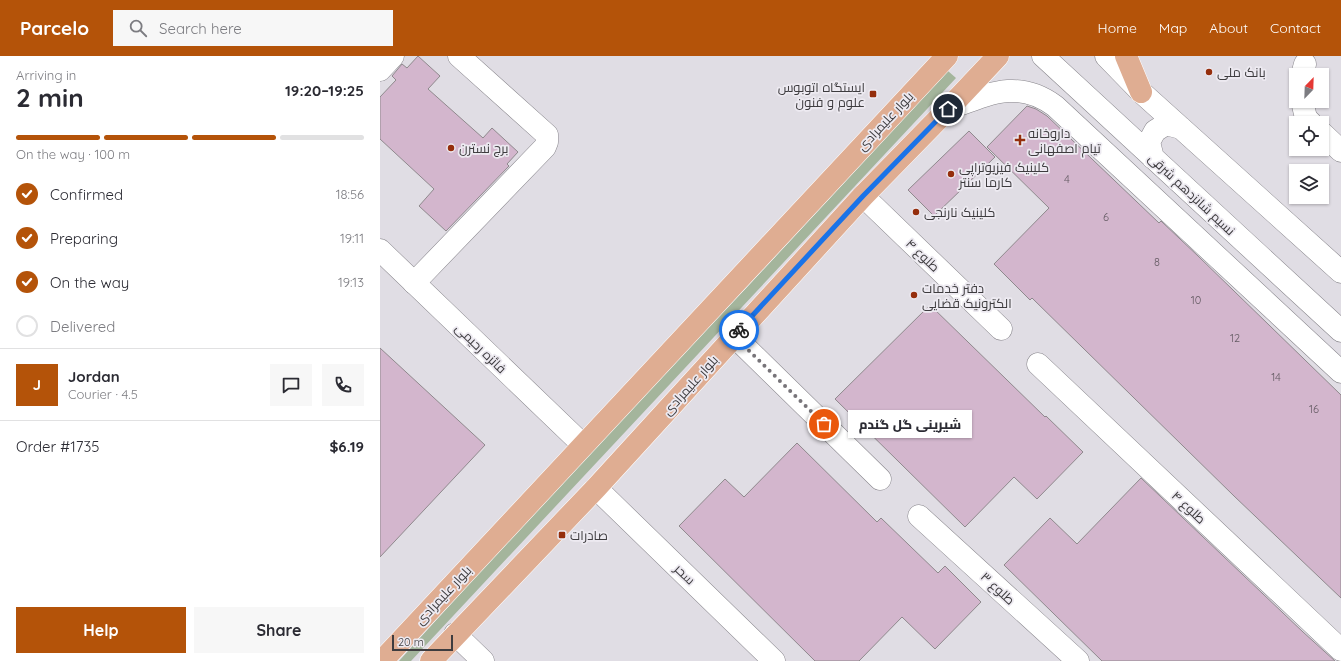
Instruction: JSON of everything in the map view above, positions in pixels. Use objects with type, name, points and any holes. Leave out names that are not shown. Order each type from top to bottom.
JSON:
[{"type":"main road","points":[[891,115],[925,56]]},
{"type":"main road","name":"بلوار علیمرادی","points":[[382,661],[947,56]]},
{"type":"main road","name":"بلوار علیمرادی","points":[[431,661],[455,634],[596,488],[863,196],[998,56]]},
{"type":"main road","points":[[1126,56],[1141,92]]},
{"type":"street","points":[[380,70],[393,56]]},
{"type":"street","points":[[414,283],[548,142],[546,135],[459,56]]},
{"type":"street","name":"نسیم شانزدهم شرقی","points":[[1043,56],[1341,331]]},
{"type":"street","points":[[1106,56],[1141,92],[1341,272]]},
{"type":"street","points":[[948,109],[992,93],[1003,91],[1029,93],[1043,98],[1060,112],[1341,372]]},
{"type":"street","points":[[1153,158],[1149,142],[1154,131],[1166,124],[1181,128]]},
{"type":"street","points":[[1329,140],[1341,151]]},
{"type":"street","name":"طلوع ۴","points":[[863,196],[1001,329]]},
{"type":"street","name":"فائزه رحیمی","points":[[380,250],[583,445]]},
{"type":"street","points":[[734,336],[880,479]]},
{"type":"street","name":"طلوع ۴","points":[[1038,364],[1341,650]]},
{"type":"street","name":"سحر","points":[[596,488],[774,661]]},
{"type":"street","name":"طلوع ۳","points":[[919,516],[1078,661]]},
{"type":"street","points":[[455,634],[483,661]]},
{"type":"green space","points":[[948,71],[956,78],[411,661],[399,661],[571,472],[749,285]]},
{"type":"building","name":"برج نسترن","points":[[418,56],[440,76],[428,89],[483,138],[492,128],[518,152],[507,164],[509,166],[446,231],[419,206],[434,189],[380,139],[380,97],[396,80],[392,76],[402,64],[407,68]]},
{"type":"building","points":[[1027,106],[1036,109],[1047,116],[1159,223],[1161,221],[1198,256],[1341,395],[1341,598],[1234,496],[1032,298],[1030,300],[994,264],[1049,208],[987,147]]},
{"type":"building","name":"کلینیک فیزیوتراپی کارما سنتر","points":[[969,131],[995,157],[934,216],[908,190]]},
{"type":"building","points":[[930,305],[1083,452],[1037,499],[1014,477],[965,527],[835,399]]},
{"type":"building","points":[[380,348],[485,445],[380,557]]},
{"type":"building","points":[[797,443],[877,522],[881,518],[938,573],[945,566],[981,602],[935,649],[902,617],[859,661],[815,661],[679,526],[725,479],[744,497]]},
{"type":"building","points":[[1141,478],[1335,661],[1102,661],[1004,565],[1050,518],[1077,544]]},
{"type":"way so far","points":[[739,330],[734,336],[824,424]]},
{"type":"place","name":"بانک ملی","points":[[1209,72]]},
{"type":"place","name":"ایستگاه اتوبوس علوم و فنون","points":[[873,94]]},
{"type":"place","name":"داروخانه تیام اصفهانی","points":[[1020,140]]},
{"type":"place","name":"برج نسترن","points":[[451,148]]},
{"type":"place","name":"کلینیک فیزیوتراپی کارما سنتر","points":[[951,174]]},
{"type":"place","name":"کلینیک نارنجی","points":[[916,212]]},
{"type":"place","name":"دفتر خدمات الکترونیک قضایی","points":[[914,295]]},
{"type":"place","name":"شیرینی گل گندم","points":[[824,424]]},
{"type":"place","name":"صادرات","points":[[562,535]]},
{"type":"route","points":[[739,330],[863,196],[948,109]]}]
